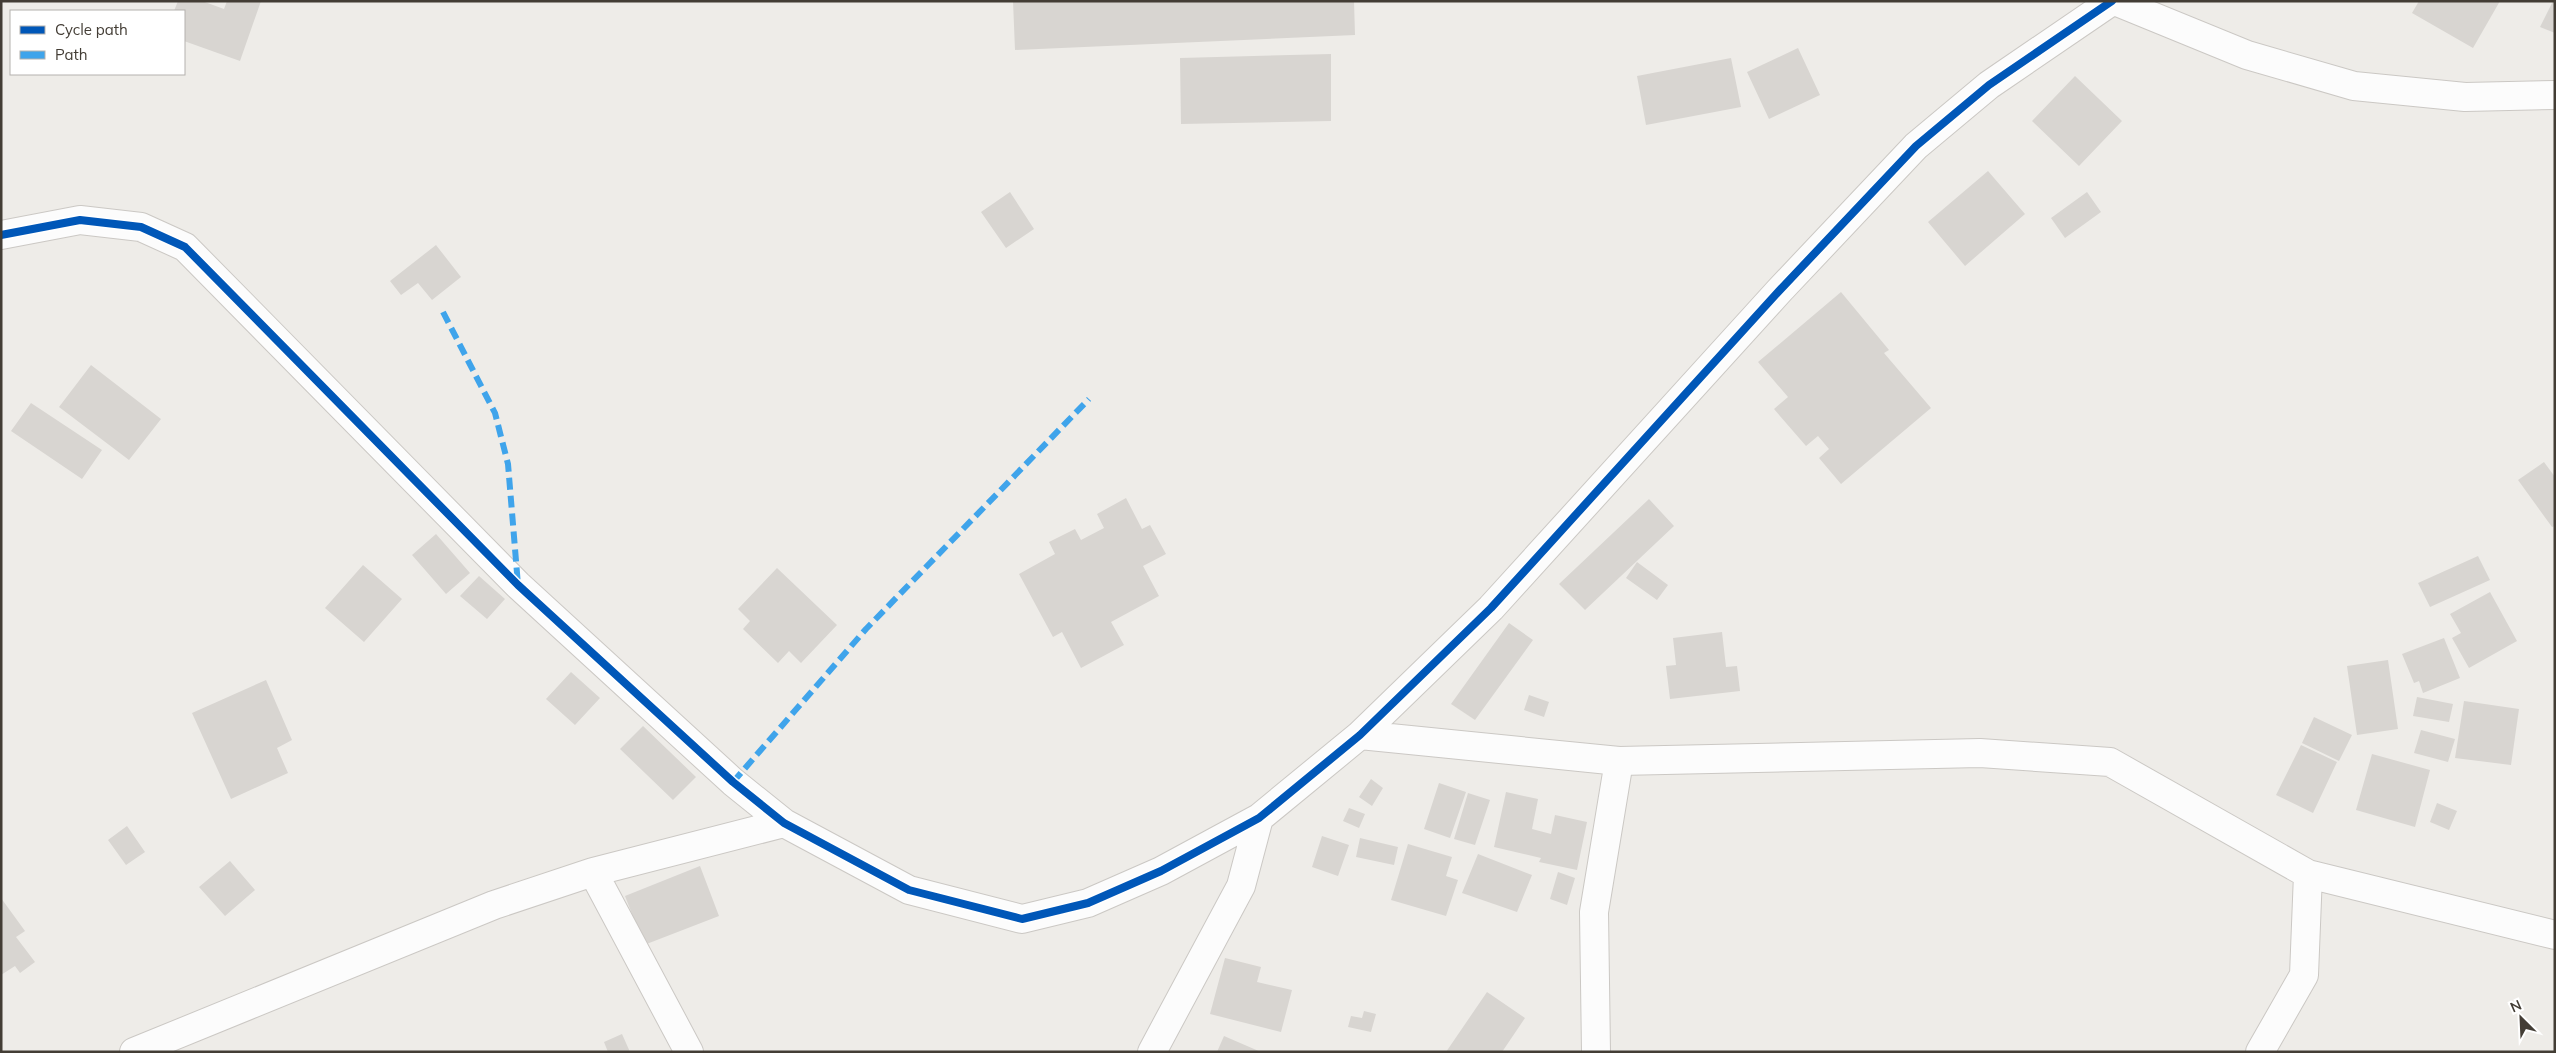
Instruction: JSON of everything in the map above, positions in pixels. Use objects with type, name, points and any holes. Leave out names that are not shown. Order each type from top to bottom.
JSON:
[{"type":"street","points":[[1,235],[80,220],[142,227],[185,247],[518,585],[733,782],[784,823],[909,890],[1022,919],[1088,903],[1162,871],[1259,818],[1360,735],[1492,608],[1779,291],[1916,146],[1989,85],[2113,1],[2247,55],[2354,86],[2465,97],[2555,95]]},
{"type":"street","points":[[1360,735],[1619,760],[1980,753],[2110,762],[2308,874],[2555,935]]},
{"type":"street","points":[[1596,1052],[1594,912],[1619,760]]},
{"type":"street","points":[[1152,1052],[1241,886],[1259,818]]},
{"type":"street","points":[[134,1052],[494,905],[593,872],[784,823]]},
{"type":"street","points":[[593,872],[689,1052]]},
{"type":"street","points":[[2260,1052],[2304,975],[2308,874]]},
{"type":"building","points":[[178,1],[202,1],[224,9],[227,1],[261,1],[240,61],[185,41],[185,10],[174,10]]},
{"type":"building","points":[[1013,1],[1354,1],[1355,35],[1015,50]]},
{"type":"building","points":[[2419,1],[2500,1],[2473,48],[2412,13]]},
{"type":"building","points":[[2553,1],[2555,1],[2555,33],[2540,27]]},
{"type":"building","points":[[1798,48],[1820,95],[1769,119],[1747,72]]},
{"type":"building","points":[[1331,54],[1331,121],[1181,124],[1180,58]]},
{"type":"building","points":[[1731,58],[1741,107],[1646,125],[1637,76]]},
{"type":"building","points":[[2075,76],[2122,121],[2079,166],[2032,121]]},
{"type":"building","points":[[1988,171],[2025,214],[1965,266],[1928,222]]},
{"type":"building","points":[[1010,192],[1034,229],[1006,248],[981,212]]},
{"type":"building","points":[[2087,192],[2101,212],[2065,238],[2051,218]]},
{"type":"building","points":[[436,245],[461,277],[432,300],[418,283],[401,295],[390,281]]},
{"type":"building","points":[[1841,292],[1889,350],[1884,353],[1931,408],[1841,484],[1819,458],[1829,449],[1818,436],[1806,446],[1774,409],[1788,397],[1758,362]]},
{"type":"building","points":[[91,365],[161,419],[129,460],[59,407]]},
{"type":"building","points":[[31,403],[102,450],[82,479],[11,431]]},
{"type":"building","points":[[2544,462],[2555,477],[2555,526],[2552,527],[2518,480]]},
{"type":"building","points":[[1126,498],[1142,529],[1150,525],[1166,554],[1143,566],[1159,596],[1111,622],[1124,645],[1081,668],[1062,632],[1053,637],[1019,574],[1055,554],[1049,542],[1075,529],[1081,540],[1104,528],[1097,514]]},
{"type":"building","points":[[1649,499],[1674,526],[1585,610],[1559,584]]},
{"type":"building","points":[[436,534],[470,573],[446,594],[412,555]]},
{"type":"building","points":[[2478,556],[2490,580],[2430,607],[2418,583]]},
{"type":"building","points":[[1637,562],[1668,585],[1657,600],[1626,578]]},
{"type":"building","points":[[363,565],[402,599],[364,642],[325,608]]},
{"type":"building","points":[[777,568],[837,625],[801,663],[789,651],[778,663],[743,629],[750,621],[738,609]]},
{"type":"building","points":[[479,576],[505,599],[487,619],[460,596]]},
{"type":"building","points":[[2490,592],[2517,641],[2469,668],[2452,638],[2461,633],[2450,614]]},
{"type":"building","points":[[1509,623],[1533,640],[1475,720],[1451,704]]},
{"type":"building","points":[[1722,632],[1726,667],[1737,666],[1740,691],[1670,699],[1666,666],[1676,665],[1673,638]]},
{"type":"building","points":[[2444,638],[2460,678],[2423,693],[2419,681],[2414,683],[2402,654]]},
{"type":"building","points":[[2388,660],[2398,729],[2357,735],[2347,666]]},
{"type":"building","points":[[571,672],[600,698],[575,725],[546,699]]},
{"type":"building","points":[[266,680],[292,740],[277,748],[288,773],[231,799],[192,713]]},
{"type":"building","points":[[1529,695],[1549,702],[1544,717],[1524,710]]},
{"type":"building","points":[[2417,697],[2453,704],[2449,722],[2413,716]]},
{"type":"building","points":[[2464,701],[2519,709],[2511,765],[2455,758]]},
{"type":"building","points":[[2314,717],[2352,735],[2339,761],[2302,743]]},
{"type":"building","points":[[643,726],[696,777],[673,800],[620,749]]},
{"type":"building","points":[[2421,730],[2455,739],[2448,762],[2414,753]]},
{"type":"building","points":[[2301,745],[2337,762],[2313,813],[2276,795]]},
{"type":"building","points":[[2372,754],[2430,770],[2415,827],[2356,810]]},
{"type":"building","points":[[1371,779],[1383,788],[1372,806],[1359,797]]},
{"type":"building","points":[[1439,783],[1466,792],[1450,838],[1424,829]]},
{"type":"building","points":[[1506,792],[1538,799],[1532,829],[1551,834],[1555,815],[1587,822],[1577,870],[1539,862],[1541,858],[1494,847]]},
{"type":"building","points":[[1468,793],[1490,800],[1475,845],[1454,839]]},
{"type":"building","points":[[2437,803],[2457,811],[2449,830],[2430,822]]},
{"type":"building","points":[[1349,808],[1365,814],[1359,828],[1343,821]]},
{"type":"building","points":[[127,826],[145,852],[126,865],[108,840]]},
{"type":"building","points":[[1322,836],[1349,845],[1338,876],[1312,867]]},
{"type":"building","points":[[1360,838],[1398,847],[1394,865],[1356,857]]},
{"type":"building","points":[[1408,844],[1452,857],[1446,876],[1458,880],[1446,916],[1391,900]]},
{"type":"building","points":[[1478,854],[1532,875],[1517,912],[1462,893]]},
{"type":"building","points":[[230,861],[255,890],[225,916],[199,887]]},
{"type":"building","points":[[700,866],[719,916],[644,945],[625,896]]},
{"type":"building","points":[[1558,872],[1575,878],[1567,905],[1550,899]]},
{"type":"building","points":[[1,898],[25,931],[16,937],[35,962],[20,973],[15,966],[1,975]]},
{"type":"building","points":[[1225,958],[1261,967],[1257,982],[1292,990],[1281,1032],[1210,1014]]},
{"type":"building","points":[[1487,992],[1525,1018],[1502,1052],[1446,1052]]},
{"type":"building","points":[[1364,1011],[1376,1014],[1371,1032],[1348,1027],[1351,1016],[1362,1018]]},
{"type":"building","points":[[622,1034],[630,1052],[608,1052],[604,1042]]},
{"type":"building","points":[[1224,1036],[1261,1052],[1217,1052]]},
{"type":"marked path","points":[[443,312],[495,413],[508,464],[518,585]]},
{"type":"marked path","points":[[733,782],[866,629],[1089,399]]},
{"type":"cycle path","points":[[1,235],[80,220],[141,227],[185,247],[518,585],[733,782],[784,823],[909,890],[1022,919],[1088,903],[1161,871],[1259,818],[1360,735],[1491,608],[1779,291],[1916,146],[1989,85],[2112,1]]}]
